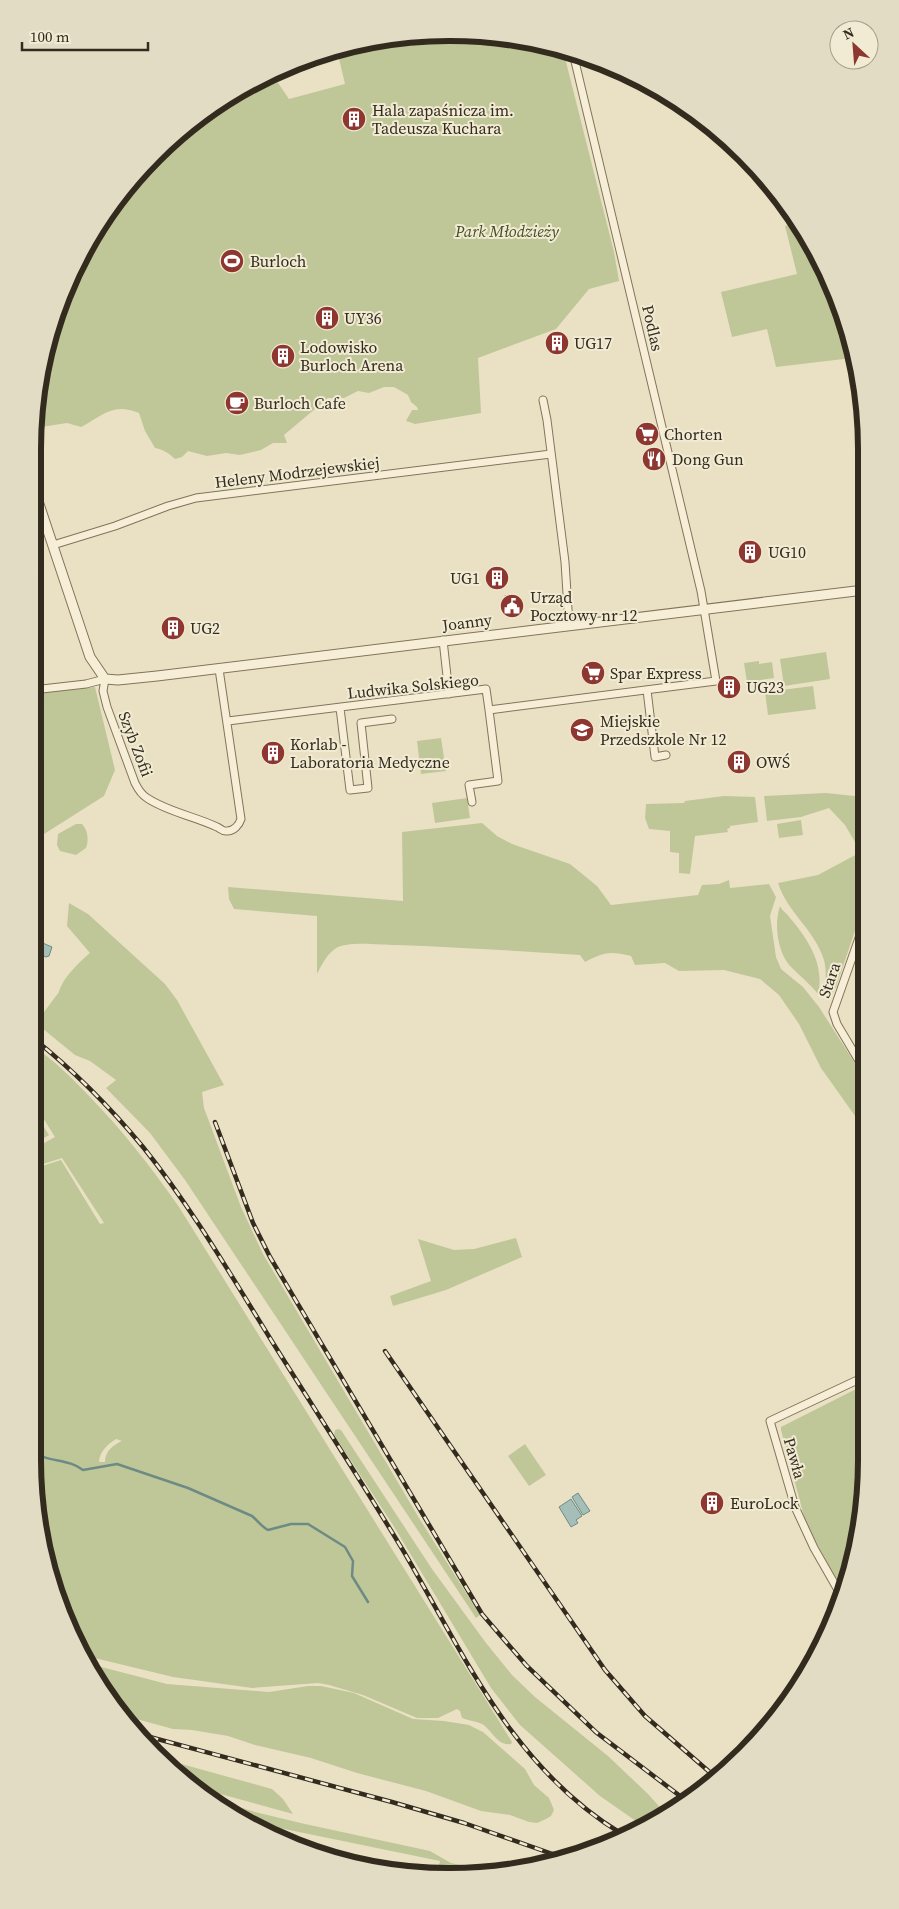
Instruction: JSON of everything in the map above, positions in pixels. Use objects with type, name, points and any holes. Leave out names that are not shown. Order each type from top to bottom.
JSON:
[{"type":"street","name":"Podlas","points":[[575,61],[704,609]]},
{"type":"street","points":[[543,400],[565,562],[569,625]]},
{"type":"street","name":"Heleny Modrzejewskiej","points":[[53,545],[196,498],[551,454]]},
{"type":"street","points":[[41,511],[90,657],[105,679],[86,684],[41,689]]},
{"type":"street","name":"Joanny","points":[[105,679],[135,679],[858,591]]},
{"type":"street","name":"Ludwika Solskiego","points":[[228,721],[486,689],[489,710],[716,681],[704,609]]},
{"type":"street","points":[[443,640],[449,694]]},
{"type":"street","points":[[219,669],[228,721]]},
{"type":"street","name":"Szyb Zofii","points":[[105,679],[103,691],[135,783],[140,791],[146,798],[166,808],[217,826],[225,832],[234,830],[241,819],[228,721]]},
{"type":"street","points":[[647,690],[655,757],[666,755]]},
{"type":"street","points":[[340,708],[350,790],[368,788],[361,723],[392,719]]},
{"type":"street","points":[[472,802],[469,785],[498,781],[489,710]]},
{"type":"street","name":"Stara","points":[[858,941],[833,1012],[837,1024],[858,1059]]},
{"type":"street","name":"Pawła","points":[[837,1588],[814,1548],[795,1507],[770,1421],[858,1380]]},
{"type":"green space","name":"Park Młodzieży","points":[[423,42],[476,42],[529,49],[565,58],[614,252],[619,281],[589,289],[556,329],[478,358],[481,413],[415,424],[406,421],[412,410],[418,410],[408,395],[394,387],[384,387],[369,393],[358,391],[344,398],[328,398],[284,435],[287,443],[273,443],[261,450],[240,455],[226,453],[207,456],[188,451],[182,457],[175,459],[166,452],[155,448],[145,431],[139,413],[130,410],[122,409],[108,412],[81,427],[67,423],[42,427],[49,370],[55,344],[72,293],[96,245],[110,223],[143,180],[180,143],[201,126],[245,96],[269,83],[276,80],[289,99],[345,84],[339,57],[396,45]]},
{"type":"green space","points":[[790,225],[816,269],[836,318],[847,359],[776,367],[767,329],[732,337],[721,292],[797,274],[785,226]]},
{"type":"green space","points":[[826,652],[830,679],[784,686],[780,659]]},
{"type":"green space","points":[[759,661],[759,664],[772,662],[774,678],[747,682],[744,663]]},
{"type":"green space","points":[[813,686],[816,709],[768,715],[765,692]]},
{"type":"green space","points":[[95,687],[115,770],[104,796],[41,836],[41,693]]},
{"type":"green space","points":[[441,738],[446,771],[421,774],[417,741]]},
{"type":"green space","points":[[826,793],[858,796],[858,839],[855,842],[845,825],[829,808],[801,817],[767,821],[764,796]]},
{"type":"green space","points":[[724,796],[755,797],[758,822],[730,826],[727,829],[728,832],[695,836],[690,874],[679,873],[679,853],[670,852],[670,831],[649,829],[645,818],[646,804],[684,803],[685,801]]},
{"type":"green space","points":[[467,798],[470,818],[435,823],[432,803]]},
{"type":"green space","points":[[801,820],[803,835],[779,838],[777,824]]},
{"type":"green space","points":[[482,823],[497,836],[512,844],[570,864],[597,886],[611,905],[698,895],[702,885],[719,884],[729,880],[730,888],[769,884],[776,897],[770,916],[776,957],[781,969],[803,987],[819,1007],[858,1068],[858,1120],[821,1068],[799,1024],[779,995],[760,979],[724,970],[679,971],[665,963],[635,965],[631,956],[618,953],[602,954],[585,962],[580,955],[367,944],[344,945],[334,949],[323,962],[317,974],[317,916],[234,909],[229,899],[228,887],[403,901],[402,832]]},
{"type":"green space","points":[[76,824],[82,824],[86,829],[88,838],[86,848],[76,855],[60,851],[57,845],[58,834]]},
{"type":"green space","points":[[858,854],[858,922],[836,987],[830,996],[826,995],[825,964],[820,949],[788,903],[778,883],[818,875]]},
{"type":"green space","points":[[69,903],[88,914],[165,984],[177,1000],[224,1085],[202,1092],[204,1108],[241,1207],[263,1254],[419,1518],[480,1615],[476,1618],[185,1180],[150,1133],[106,1088],[116,1080],[90,1061],[75,1055],[41,1027],[41,1016],[59,992],[67,976],[90,953],[67,926]]},
{"type":"green space","points":[[780,906],[803,935],[813,953],[819,973],[818,994],[790,966],[782,953],[777,928]]},
{"type":"green space","points":[[41,1052],[63,1070],[114,1123],[137,1150],[179,1207],[512,1742],[511,1744],[502,1743],[482,1724],[462,1718],[460,1711],[457,1709],[438,1718],[417,1718],[363,1695],[329,1685],[318,1683],[252,1688],[173,1677],[92,1658],[72,1616],[55,1565],[49,1539],[42,1486],[41,1166],[61,1160],[100,1224],[104,1223],[62,1158],[43,1164],[41,1145],[55,1137],[41,1115]],"holes":[[[116,1439],[122,1441],[116,1444],[106,1455],[105,1462],[99,1462],[102,1451],[107,1446]]]},
{"type":"green space","points":[[41,1122],[49,1135],[41,1140]]},
{"type":"green space","points":[[516,1238],[522,1257],[446,1290],[393,1306],[390,1296],[431,1281],[418,1239],[454,1250],[474,1249]]},
{"type":"green space","points":[[858,1388],[857,1486],[850,1539],[839,1583],[806,1524],[781,1427]]},
{"type":"green space","points":[[335,1430],[341,1430],[432,1569],[512,1675],[535,1697],[608,1756],[661,1809],[637,1822],[600,1796],[520,1725],[491,1688],[393,1525],[334,1435]]},
{"type":"green space","points":[[525,1444],[546,1475],[529,1486],[508,1456]]},
{"type":"green space","points":[[97,1666],[167,1684],[269,1692],[321,1686],[354,1693],[413,1719],[469,1725],[483,1732],[525,1769],[534,1785],[549,1798],[554,1810],[551,1816],[546,1819],[537,1823],[529,1822],[510,1815],[481,1811],[426,1791],[228,1736],[173,1729],[134,1718]]},
{"type":"green space","points":[[176,1763],[272,1789],[283,1799],[293,1814],[214,1792]]},
{"type":"green space","points":[[232,1805],[305,1824],[430,1851],[451,1863],[469,1867],[438,1868],[440,1861],[269,1826]]},
{"type":"water","points":[[41,942],[52,947],[49,956],[41,955]]},
{"type":"water","points":[[578,1493],[590,1511],[583,1515],[572,1497]]},
{"type":"water","points":[[571,1499],[582,1516],[576,1520],[578,1523],[571,1527],[559,1507]]},
{"type":"waterway","points":[[41,1456],[77,1466],[83,1470],[117,1464],[188,1488],[252,1516],[268,1530],[291,1524],[308,1524],[345,1547],[353,1561],[352,1576],[368,1602]]},
{"type":"railway","points":[[41,1044],[77,1076],[118,1118],[143,1147],[178,1194],[211,1243],[356,1474],[404,1552],[471,1670],[521,1744],[551,1777],[584,1807],[618,1831]]},
{"type":"railway","points":[[215,1122],[253,1223],[270,1257],[482,1614],[526,1665],[597,1733],[680,1796]]},
{"type":"railway","points":[[385,1351],[605,1670],[645,1716],[711,1773]]},
{"type":"railway","points":[[151,1737],[392,1802],[464,1823],[553,1854]]},
{"type":"place","name":"Hala zapaśnicza im. Tadeusza Kuchara","points":[[354,119]]},
{"type":"place","name":"Burloch","points":[[232,261]]},
{"type":"place","name":"UY36","points":[[327,318]]},
{"type":"place","name":"UG17","points":[[557,343]]},
{"type":"place","name":"Lodowisko Burloch Arena","points":[[283,356]]},
{"type":"place","name":"Burloch Cafe","points":[[237,403]]},
{"type":"place","name":"Chorten","points":[[647,434]]},
{"type":"place","name":"Dong Gun","points":[[654,459]]},
{"type":"place","name":"UG10","points":[[750,552]]},
{"type":"place","name":"UG1","points":[[497,578]]},
{"type":"place","name":"Urząd Pocztowy nr 12","points":[[512,606]]},
{"type":"place","name":"UG2","points":[[173,628]]},
{"type":"place","name":"Spar Express","points":[[593,673]]},
{"type":"place","name":"UG23","points":[[729,687]]},
{"type":"place","name":"Miejskie Przedszkole Nr 12","points":[[582,730]]},
{"type":"place","name":"Korlab - Laboratoria Medyczne","points":[[273,753]]},
{"type":"place","name":"OWŚ","points":[[739,762]]},
{"type":"place","name":"EuroLock","points":[[712,1503]]}]
